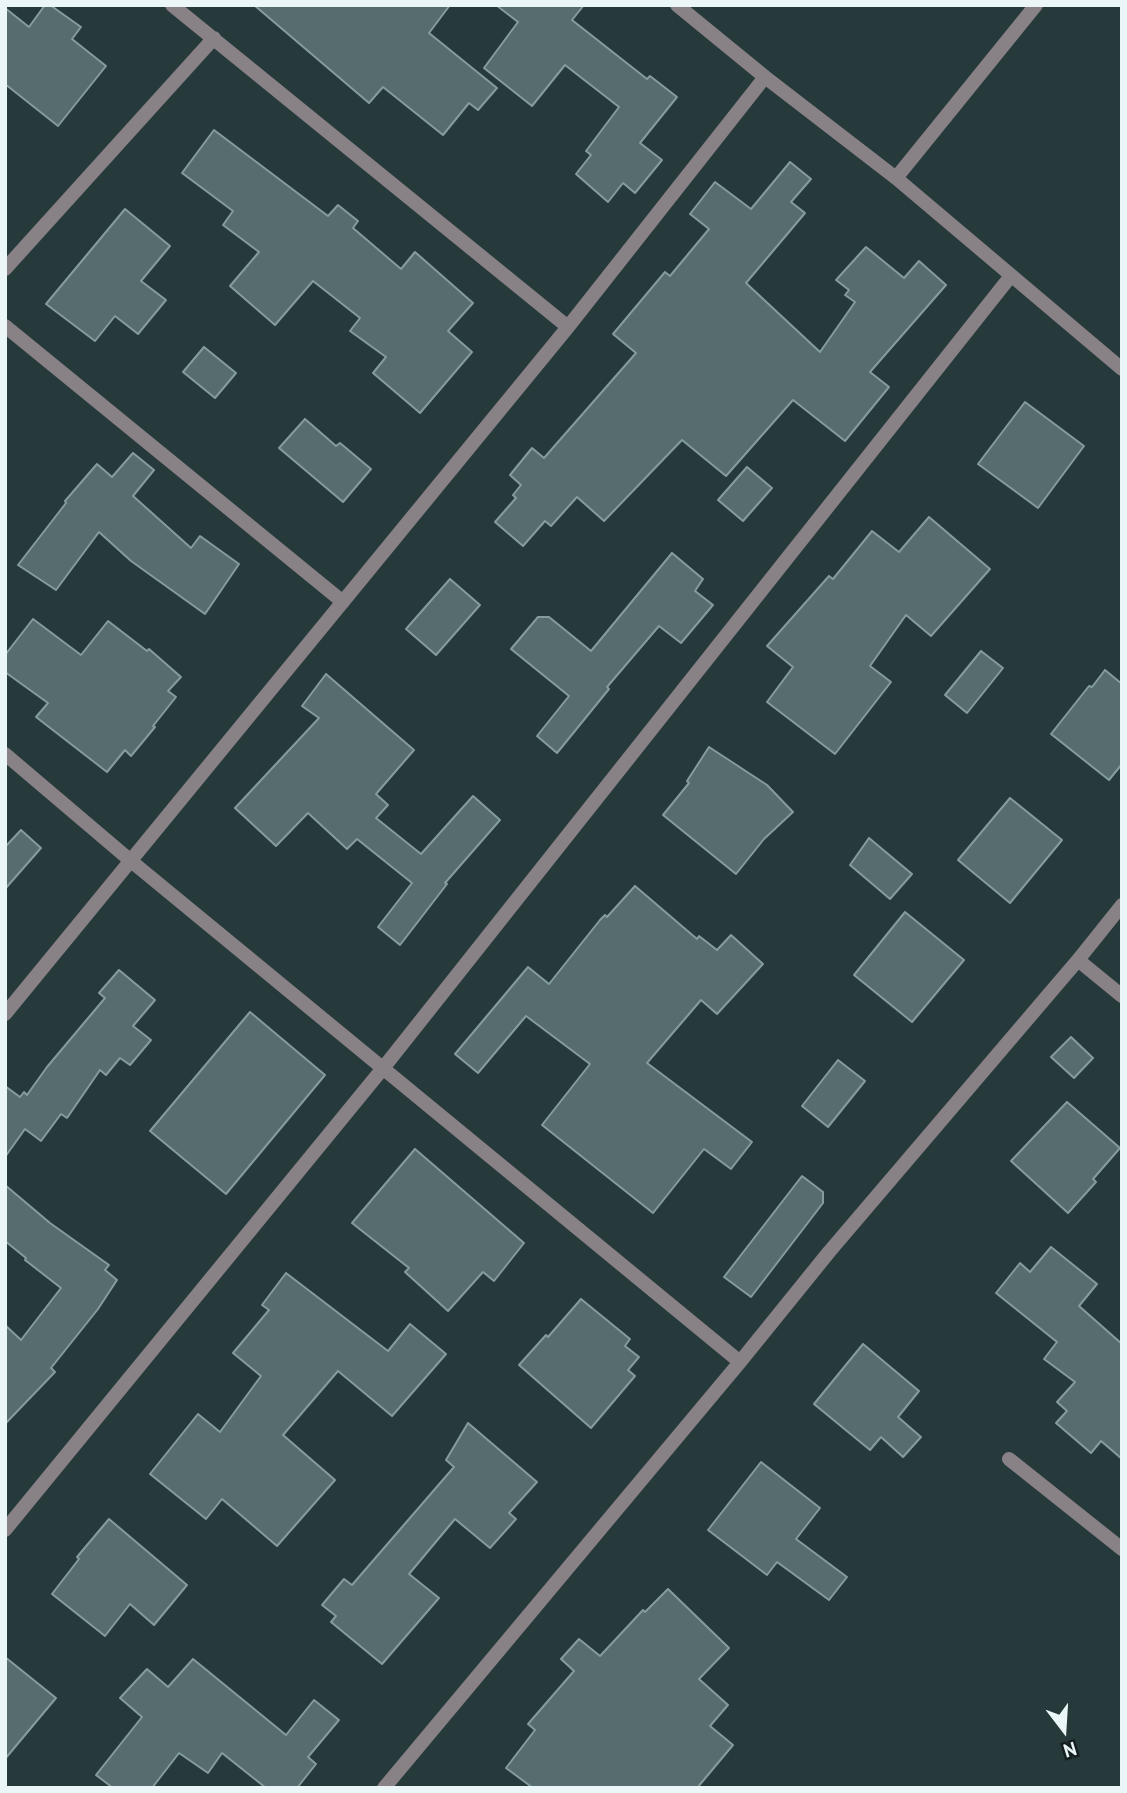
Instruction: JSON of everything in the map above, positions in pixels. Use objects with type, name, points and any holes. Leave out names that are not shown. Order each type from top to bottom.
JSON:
[{"type":"street","points":[[172,5],[568,327]]},
{"type":"street","points":[[677,5],[896,178],[1122,369]]},
{"type":"street","points":[[896,178],[1035,5]]},
{"type":"street","points":[[5,269],[214,38]]},
{"type":"street","points":[[5,1014],[568,327],[765,77]]},
{"type":"street","points":[[5,1530],[384,1067],[1010,277]]},
{"type":"street","points":[[5,326],[343,602]]},
{"type":"street","points":[[5,754],[740,1362]]},
{"type":"street","points":[[384,1788],[829,1252],[1122,905]]},
{"type":"street","points":[[1078,960],[1122,996]]},
{"type":"street","points":[[1009,1459],[1122,1549]]},
{"type":"building","points":[[45,5],[50,5],[81,27],[72,39],[106,66],[58,126],[5,84],[5,8],[29,27]]},
{"type":"building","points":[[254,5],[450,5],[429,33],[497,88],[478,110],[469,103],[443,135],[383,87],[369,103]]},
{"type":"building","points":[[496,5],[584,5],[572,20],[647,79],[650,76],[677,97],[640,143],[662,160],[635,193],[623,183],[608,202],[576,174],[591,155],[586,151],[619,107],[565,65],[532,106],[484,68],[518,22]]},
{"type":"building","points":[[214,130],[328,216],[338,205],[358,221],[353,228],[401,269],[415,252],[473,303],[448,331],[472,352],[420,413],[373,373],[386,357],[350,331],[360,318],[313,281],[275,325],[230,286],[259,252],[223,225],[233,211],[182,173]]},
{"type":"building","points":[[790,162],[811,179],[791,202],[805,213],[746,283],[820,352],[855,302],[845,295],[849,290],[836,280],[866,247],[904,278],[919,261],[946,285],[870,372],[889,387],[845,441],[793,400],[726,476],[682,440],[604,521],[577,497],[551,526],[545,521],[523,546],[495,522],[516,498],[513,495],[521,485],[510,475],[532,448],[544,458],[636,353],[613,334],[665,272],[670,276],[709,229],[690,214],[715,182],[751,209]]},
{"type":"building","points":[[125,209],[170,246],[141,281],[166,300],[138,334],[115,316],[95,341],[46,304]]},
{"type":"building","points":[[204,347],[236,373],[215,398],[183,372]]},
{"type":"building","points":[[1025,402],[1084,446],[1038,508],[978,464]]},
{"type":"building","points":[[305,419],[336,446],[340,443],[371,469],[343,502],[279,448]]},
{"type":"building","points":[[133,453],[154,470],[133,496],[191,548],[200,536],[239,564],[205,614],[131,561],[99,532],[56,590],[18,565],[65,501],[97,464],[112,477]]},
{"type":"building","points":[[747,467],[772,488],[743,521],[718,500]]},
{"type":"building","points":[[929,517],[990,569],[931,636],[906,615],[870,666],[891,682],[835,754],[767,702],[793,667],[767,646],[829,576],[833,579],[872,531],[899,552]]},
{"type":"building","points":[[672,553],[703,579],[695,591],[713,605],[681,643],[659,626],[607,687],[609,689],[557,753],[537,736],[569,696],[511,649],[538,617],[549,617],[591,651]]},
{"type":"building","points":[[450,579],[480,605],[436,655],[406,629]]},
{"type":"building","points":[[33,619],[81,655],[108,621],[147,651],[149,649],[181,677],[168,691],[176,697],[153,726],[155,727],[131,756],[125,750],[107,772],[36,717],[48,703],[5,672],[5,655]]},
{"type":"building","points":[[981,651],[1003,668],[967,713],[945,695]]},
{"type":"building","points":[[1105,670],[1122,684],[1122,764],[1109,780],[1051,734]]},
{"type":"building","points":[[326,674],[414,750],[376,794],[388,805],[376,818],[421,854],[473,796],[500,820],[445,883],[447,884],[400,945],[378,927],[412,883],[357,839],[347,849],[308,813],[276,846],[235,808],[319,718],[302,706]]},
{"type":"building","points":[[709,747],[767,785],[793,812],[764,839],[736,874],[663,815],[689,783],[687,781]]},
{"type":"building","points":[[1010,798],[1062,840],[1010,903],[958,860]]},
{"type":"building","points":[[21,830],[41,848],[5,889],[5,847]]},
{"type":"building","points":[[869,838],[912,874],[890,899],[850,865]]},
{"type":"building","points":[[635,886],[697,939],[699,936],[717,950],[731,935],[763,964],[717,1014],[701,1000],[647,1063],[752,1142],[731,1169],[704,1149],[653,1213],[542,1125],[590,1064],[526,1016],[478,1073],[455,1054],[528,967],[549,984],[600,920],[605,915],[607,917]]},
{"type":"building","points":[[905,912],[964,960],[912,1022],[854,975]]},
{"type":"building","points":[[119,970],[155,1000],[133,1026],[151,1040],[130,1065],[120,1058],[106,1075],[100,1070],[67,1118],[61,1114],[41,1141],[25,1129],[5,1157],[5,1086],[20,1097],[24,1092],[27,1095],[105,998],[99,993]]},
{"type":"building","points":[[250,1012],[325,1075],[226,1194],[150,1131]]},
{"type":"building","points":[[1071,1037],[1093,1058],[1074,1078],[1051,1057]]},
{"type":"building","points":[[838,1060],[865,1081],[828,1127],[802,1106]]},
{"type":"building","points":[[1067,1102],[1120,1148],[1093,1179],[1096,1182],[1068,1213],[1011,1161]]},
{"type":"building","points":[[415,1149],[524,1243],[494,1281],[483,1272],[448,1311],[405,1272],[409,1268],[352,1223]]},
{"type":"building","points":[[802,1176],[823,1192],[823,1203],[751,1297],[724,1277]]},
{"type":"building","points":[[5,1185],[50,1223],[109,1265],[105,1270],[117,1280],[98,1309],[51,1368],[55,1372],[5,1424],[5,1325],[21,1340],[61,1288],[5,1241]]},
{"type":"building","points":[[1051,1247],[1097,1284],[1079,1306],[1122,1344],[1122,1459],[1101,1441],[1091,1453],[1056,1423],[1067,1411],[1057,1402],[1075,1382],[1044,1359],[1057,1342],[996,1293],[1020,1263],[1030,1272]]},
{"type":"building","points":[[286,1273],[388,1351],[410,1324],[446,1354],[392,1416],[338,1371],[283,1435],[335,1480],[277,1546],[222,1499],[206,1519],[150,1474],[198,1414],[220,1432],[261,1376],[233,1353],[269,1310],[262,1305]]},
{"type":"building","points":[[581,1299],[630,1339],[625,1346],[639,1357],[628,1370],[635,1376],[591,1428],[519,1365]]},
{"type":"building","points":[[863,1344],[919,1391],[898,1417],[921,1437],[903,1457],[881,1437],[870,1450],[814,1404]]},
{"type":"building","points":[[468,1423],[537,1482],[509,1513],[516,1519],[490,1548],[455,1519],[409,1574],[439,1598],[382,1664],[331,1622],[336,1616],[322,1605],[344,1579],[352,1585],[454,1467],[446,1460]]},
{"type":"building","points":[[761,1462],[820,1508],[796,1539],[847,1577],[829,1600],[777,1562],[767,1575],[708,1530]]},
{"type":"building","points":[[109,1519],[187,1585],[154,1625],[130,1604],[105,1636],[52,1594],[79,1559],[77,1557]]},
{"type":"building","points":[[668,1589],[729,1648],[699,1679],[728,1705],[710,1726],[733,1745],[697,1788],[533,1788],[506,1768],[535,1730],[528,1724],[574,1671],[561,1659],[579,1639],[600,1656],[643,1610],[645,1612]]},
{"type":"building","points":[[5,1657],[56,1698],[5,1759]]},
{"type":"building","points":[[193,1659],[286,1735],[314,1700],[339,1720],[308,1757],[316,1764],[297,1788],[266,1788],[222,1753],[208,1773],[179,1753],[152,1788],[113,1788],[96,1775],[142,1717],[120,1698],[147,1669],[168,1687]]}]
